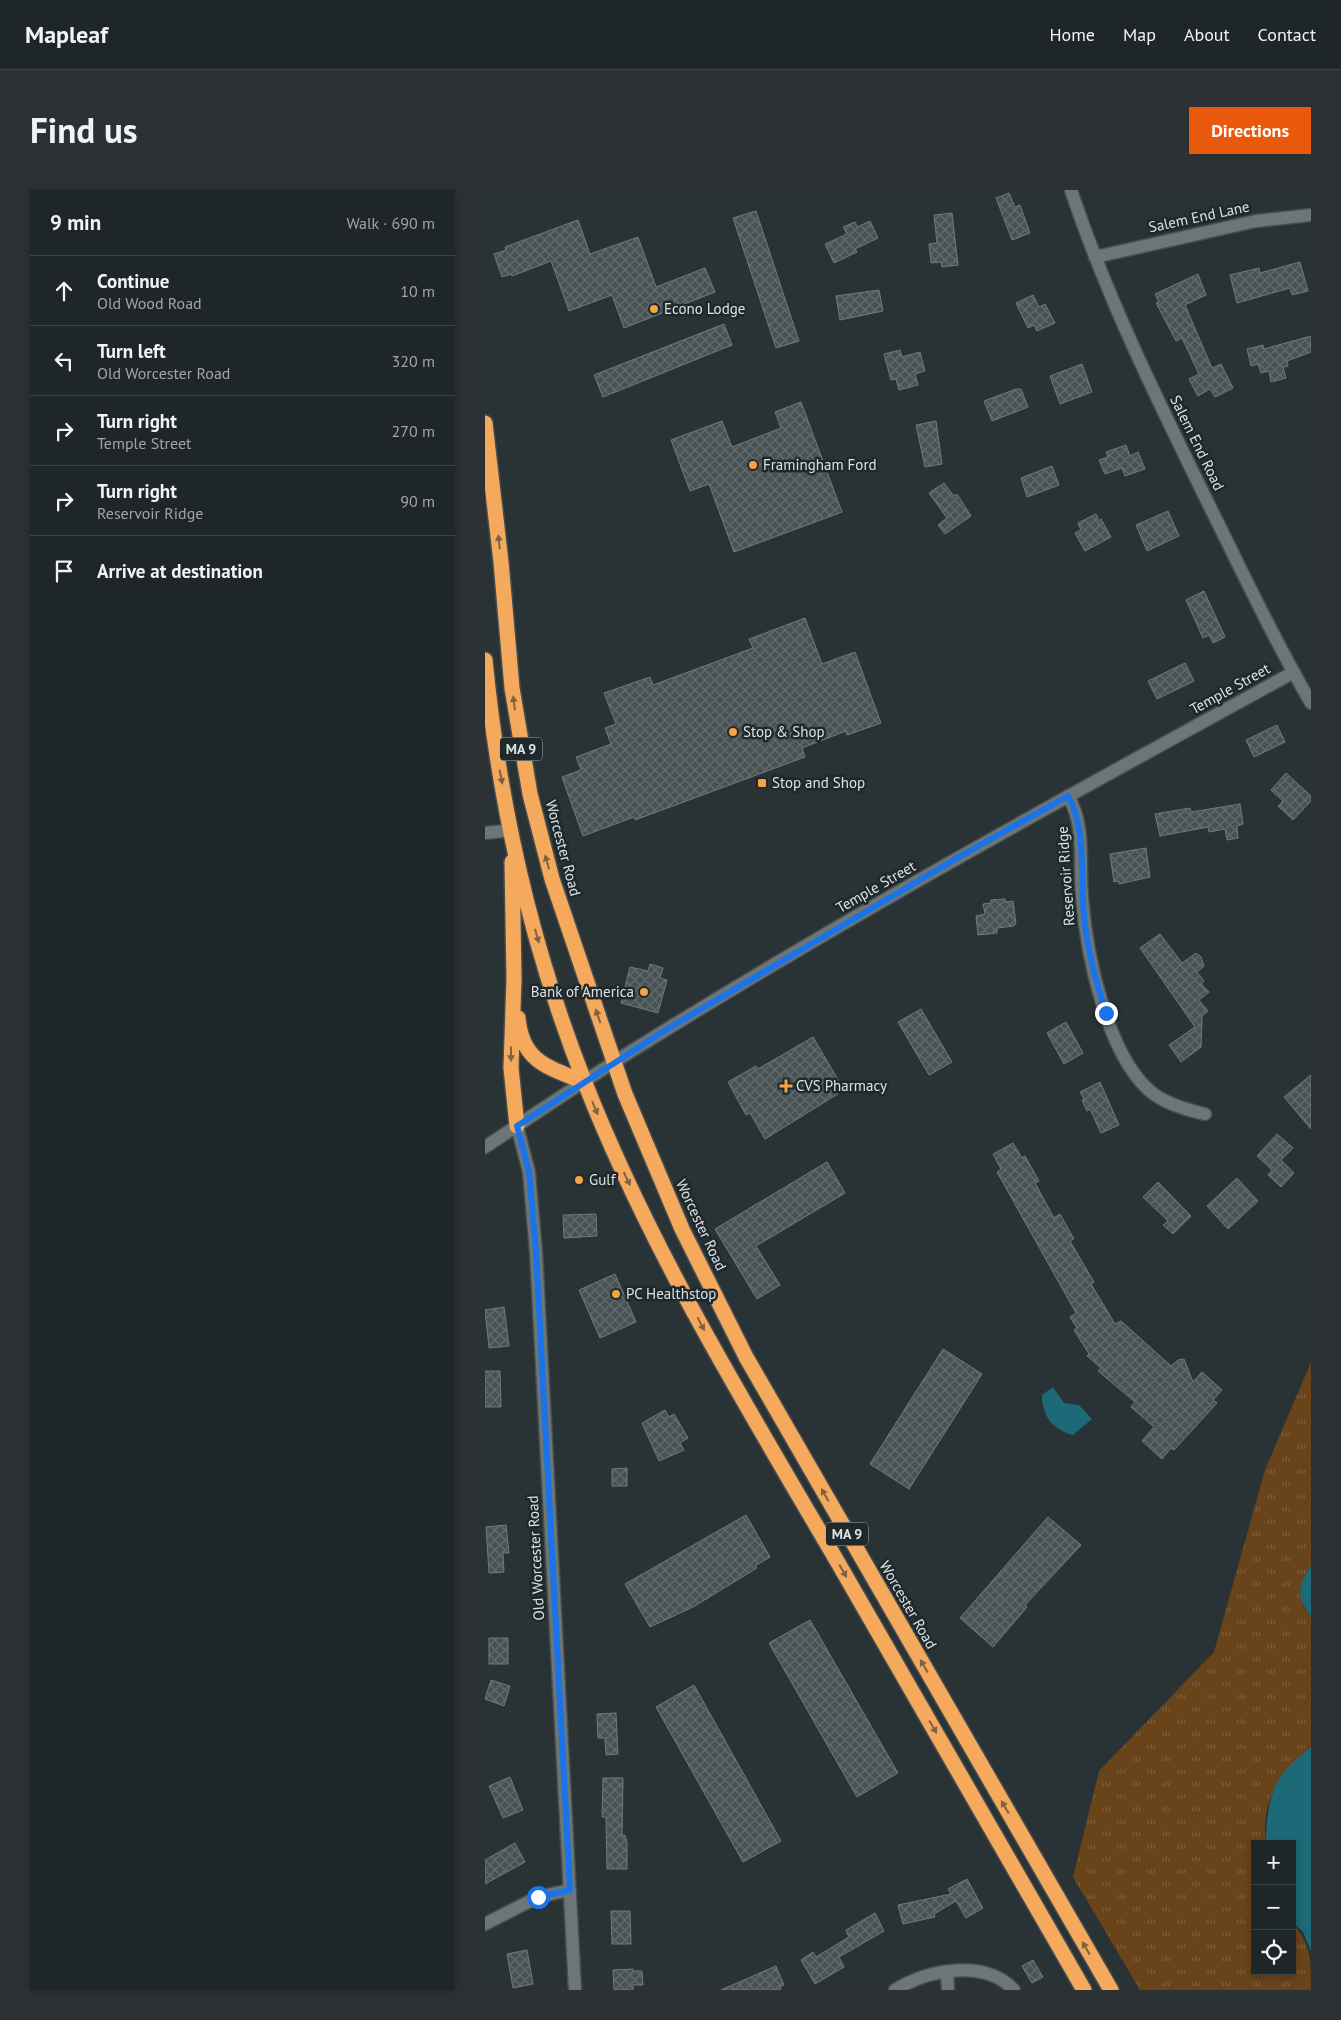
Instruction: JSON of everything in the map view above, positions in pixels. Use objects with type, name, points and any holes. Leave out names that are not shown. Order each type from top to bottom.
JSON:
[{"type":"highway","name":"Worcester Road","points":[[485,423],[501,554],[512,688],[523,759],[546,862],[614,1063],[682,1229],[746,1357],[1111,1990]]},
{"type":"highway","name":"MA 9","points":[[485,660],[493,730],[512,830],[535,930],[584,1082],[641,1209],[736,1389],[1084,1990]]},
{"type":"highway","points":[[512,830],[514,979],[511,1068],[517,1126]]},
{"type":"highway","points":[[514,979],[519,1028],[528,1051],[533,1058],[545,1065],[584,1082]]},
{"type":"street","name":"Salem End Road","points":[[1071,190],[1095,256],[1143,372],[1311,703]]},
{"type":"street","name":"Salem End Lane","points":[[1095,256],[1240,224],[1311,215]]},
{"type":"street","name":"Temple Street","points":[[485,1147],[614,1063],[777,963],[1068,796],[1294,672]]},
{"type":"street","name":"Reservoir Ridge","points":[[1068,796],[1075,807],[1080,832],[1082,896],[1088,946],[1101,1000],[1115,1034],[1135,1073],[1154,1094],[1177,1106],[1205,1114]]},
{"type":"street","points":[[485,833],[512,830]]},
{"type":"street","name":"Old Worcester Road","points":[[517,1126],[529,1172],[536,1252],[575,1990]]},
{"type":"street","points":[[485,1924],[538,1897],[570,1890]]},
{"type":"street","points":[[947,1972],[948,1990]]},
{"type":"street","points":[[895,1990],[915,1980],[947,1972],[988,1972],[1007,1982],[1014,1990]]},
{"type":"green space","points":[[1311,1362],[1311,1565],[1303,1606],[1311,1616],[1311,1747],[1289,1767],[1274,1789],[1266,1814],[1266,1840],[1251,1840],[1251,1975],[1296,1975],[1296,1927],[1309,1953],[1311,1990],[1140,1990],[1073,1877],[1099,1771],[1214,1652],[1265,1470]]},
{"type":"water","points":[[1053,1387],[1064,1403],[1079,1405],[1092,1419],[1073,1435],[1054,1426],[1044,1409],[1042,1395]]},
{"type":"water","points":[[1311,1565],[1311,1616],[1302,1602],[1300,1590]]},
{"type":"water","points":[[1311,1747],[1311,1951],[1303,1932],[1296,1926],[1296,1840],[1266,1840],[1271,1797],[1275,1786],[1281,1776]]},
{"type":"building","points":[[1009,193],[1015,207],[1020,205],[1030,233],[1012,240],[996,198]]},
{"type":"building","points":[[756,211],[799,341],[776,348],[733,218]]},
{"type":"building","points":[[952,213],[958,265],[942,267],[941,262],[931,263],[929,244],[937,243],[934,215]]},
{"type":"building","points":[[578,220],[590,254],[638,237],[656,287],[705,268],[715,292],[624,328],[612,295],[569,311],[551,261],[512,276],[511,274],[502,277],[494,254],[506,250],[505,247]]},
{"type":"building","points":[[870,221],[878,238],[855,249],[857,252],[834,263],[825,244],[847,234],[843,227],[855,222],[857,227]]},
{"type":"building","points":[[1300,262],[1308,291],[1292,295],[1290,288],[1237,303],[1230,275],[1259,268],[1260,273]]},
{"type":"building","points":[[1198,274],[1206,295],[1185,305],[1212,368],[1221,364],[1233,388],[1215,397],[1210,389],[1198,396],[1189,379],[1199,374],[1182,338],[1176,341],[1156,303],[1159,302],[1155,294]]},
{"type":"building","points":[[879,290],[883,311],[840,320],[836,296]]},
{"type":"building","points":[[1033,295],[1039,307],[1045,304],[1055,323],[1037,331],[1034,325],[1028,328],[1016,303]]},
{"type":"building","points":[[724,324],[732,345],[603,397],[594,375]]},
{"type":"building","points":[[1311,336],[1311,352],[1287,361],[1288,366],[1283,367],[1286,378],[1271,382],[1269,371],[1261,373],[1258,364],[1251,366],[1247,349],[1263,345],[1264,349]]},
{"type":"building","points":[[900,350],[902,357],[920,352],[925,371],[915,374],[918,385],[899,390],[896,379],[891,380],[884,354]]},
{"type":"building","points":[[1082,364],[1092,392],[1060,404],[1050,376]]},
{"type":"building","points":[[1016,389],[1021,389],[1028,407],[992,421],[984,401]]},
{"type":"building","name":"Framingham Ford","points":[[801,402],[842,512],[734,552],[709,484],[690,491],[671,440],[722,421],[732,447],[781,428],[775,412]]},
{"type":"building","points":[[936,421],[942,464],[925,467],[916,425]]},
{"type":"building","points":[[1126,445],[1130,456],[1138,452],[1145,469],[1125,476],[1122,468],[1105,474],[1099,460],[1108,457],[1106,452]]},
{"type":"building","points":[[1052,466],[1059,485],[1027,497],[1021,478]]},
{"type":"building","points":[[944,483],[954,496],[957,494],[971,516],[945,534],[938,525],[947,518],[929,493]]},
{"type":"building","points":[[1168,511],[1179,536],[1147,551],[1136,525]]},
{"type":"building","points":[[1096,514],[1111,537],[1085,551],[1075,533],[1081,530],[1078,523]]},
{"type":"building","points":[[1204,591],[1225,637],[1213,643],[1209,635],[1203,638],[1186,600]]},
{"type":"building","points":[[805,618],[822,664],[855,652],[881,723],[847,735],[846,731],[802,748],[805,757],[635,820],[634,817],[583,836],[562,777],[581,770],[576,757],[611,744],[605,728],[616,724],[604,693],[650,677],[653,685],[753,648],[749,639]]},
{"type":"building","points":[[1185,663],[1194,681],[1157,699],[1148,681]]},
{"type":"building","points":[[1277,725],[1285,742],[1254,757],[1246,740]]},
{"type":"building","points":[[1286,773],[1311,796],[1311,801],[1293,820],[1278,806],[1283,801],[1271,790]]},
{"type":"building","points":[[1240,804],[1243,824],[1237,826],[1238,838],[1227,840],[1225,829],[1209,832],[1208,827],[1160,836],[1155,814],[1190,808],[1191,812]]},
{"type":"building","points":[[1146,848],[1150,877],[1119,884],[1119,881],[1114,882],[1110,854]]},
{"type":"building","points":[[1005,899],[1005,902],[1013,901],[1016,924],[1014,926],[997,928],[997,933],[978,935],[976,916],[985,914],[983,904],[991,903],[991,900]]},
{"type":"building","points":[[1160,934],[1182,963],[1196,953],[1201,957],[1204,966],[1197,972],[1204,981],[1201,984],[1209,992],[1199,1000],[1208,1011],[1202,1016],[1201,1047],[1181,1062],[1169,1045],[1195,1027],[1140,948]]},
{"type":"building","name":"Bank of America","points":[[650,964],[663,968],[660,978],[667,980],[658,1013],[621,1003],[630,967],[648,971]]},
{"type":"building","points":[[921,1009],[952,1062],[929,1075],[898,1022]]},
{"type":"building","points":[[1066,1022],[1083,1053],[1064,1064],[1047,1033]]},
{"type":"building","name":"CVS Pharmacy","points":[[813,1037],[844,1090],[765,1139],[750,1113],[746,1115],[728,1082],[756,1066],[758,1069]]},
{"type":"building","points":[[1311,1075],[1311,1129],[1284,1097]]},
{"type":"building","points":[[1100,1082],[1119,1125],[1101,1133],[1090,1109],[1087,1111],[1080,1092]]},
{"type":"building","points":[[1277,1134],[1293,1148],[1281,1160],[1294,1173],[1281,1187],[1268,1175],[1272,1170],[1257,1156]]},
{"type":"building","points":[[1013,1143],[1022,1158],[1025,1156],[1039,1181],[1035,1183],[1054,1218],[1060,1214],[1074,1239],[1070,1241],[1094,1282],[1091,1284],[1115,1324],[1121,1321],[1171,1366],[1178,1360],[1184,1359],[1193,1382],[1202,1372],[1222,1390],[1213,1400],[1217,1403],[1174,1450],[1171,1448],[1162,1459],[1142,1441],[1154,1427],[1131,1407],[1135,1402],[1098,1371],[1101,1368],[1087,1356],[1089,1354],[1074,1330],[1077,1328],[1070,1317],[1076,1313],[997,1172],[1001,1169],[993,1154]]},
{"type":"building","points":[[827,1162],[845,1193],[756,1246],[780,1285],[757,1299],[715,1229]]},
{"type":"building","points":[[1237,1178],[1258,1201],[1228,1229],[1207,1206]]},
{"type":"building","points":[[1158,1182],[1191,1216],[1173,1234],[1163,1225],[1168,1221],[1143,1197]]},
{"type":"building","points":[[596,1214],[597,1236],[564,1238],[563,1215]]},
{"type":"building","points":[[615,1274],[636,1322],[600,1338],[579,1290]]},
{"type":"building","points":[[504,1307],[509,1346],[489,1348],[485,1310]]},
{"type":"building","points":[[943,1349],[982,1374],[909,1489],[870,1464]]},
{"type":"building","points":[[485,1371],[500,1371],[501,1407],[485,1407]]},
{"type":"building","points":[[665,1410],[669,1417],[674,1414],[688,1438],[680,1443],[684,1450],[659,1461],[642,1423]]},
{"type":"building","points":[[627,1468],[627,1486],[612,1486],[612,1469]]},
{"type":"building","points":[[746,1515],[770,1557],[755,1566],[757,1568],[693,1607],[650,1627],[625,1584]]},
{"type":"building","points":[[1048,1517],[1081,1545],[1025,1605],[1027,1607],[993,1647],[960,1618]]},
{"type":"building","points":[[506,1525],[509,1553],[503,1553],[504,1572],[489,1573],[486,1527]]},
{"type":"building","points":[[810,1620],[898,1773],[857,1797],[769,1643]]},
{"type":"building","points":[[489,1638],[508,1638],[508,1664],[489,1664]]},
{"type":"building","points":[[491,1680],[510,1686],[504,1706],[485,1699]]},
{"type":"building","points":[[694,1685],[781,1841],[743,1862],[656,1707]]},
{"type":"building","points":[[616,1713],[618,1754],[606,1755],[605,1738],[598,1738],[597,1714]]},
{"type":"building","points":[[510,1777],[523,1810],[503,1818],[489,1786]]},
{"type":"building","points":[[603,1778],[623,1778],[622,1835],[625,1835],[627,1843],[627,1869],[607,1869],[606,1817],[602,1817]]},
{"type":"building","points":[[515,1843],[525,1862],[485,1884],[485,1860]]},
{"type":"building","points":[[967,1879],[983,1908],[966,1918],[956,1901],[934,1914],[935,1917],[903,1924],[898,1905],[951,1894],[948,1889]]},
{"type":"building","points":[[611,1911],[630,1911],[631,1944],[612,1944]]},
{"type":"building","points":[[875,1913],[884,1931],[839,1957],[844,1967],[815,1984],[801,1960],[813,1952],[816,1957],[849,1937],[846,1930]]},
{"type":"building","points":[[527,1950],[533,1984],[513,1988],[507,1954]]},
{"type":"building","points":[[1033,1960],[1043,1977],[1032,1983],[1022,1966]]},
{"type":"building","points":[[776,1966],[784,1985],[780,1987],[781,1990],[721,1990]]},
{"type":"building","points":[[633,1969],[633,1971],[642,1971],[643,1985],[633,1985],[633,1990],[614,1990],[613,1970]]},
{"type":"place","name":"Econo Lodge","points":[[654,309]]},
{"type":"place","name":"Framingham Ford","points":[[753,465]]},
{"type":"place","name":"Stop & Shop","points":[[733,732]]},
{"type":"place","name":"Stop and Shop","points":[[762,783]]},
{"type":"place","name":"Bank of America","points":[[644,992]]},
{"type":"place","name":"CVS Pharmacy","points":[[786,1086]]},
{"type":"place","name":"Gulf","points":[[579,1180]]},
{"type":"place","name":"PC Healthstop","points":[[616,1294]]},
{"type":"route","points":[[538,1897],[570,1890],[536,1252],[529,1172],[523,1141],[517,1126],[640,1046],[777,963],[1068,796],[1075,807],[1080,832],[1080,873],[1088,946],[1106,1013]]}]
